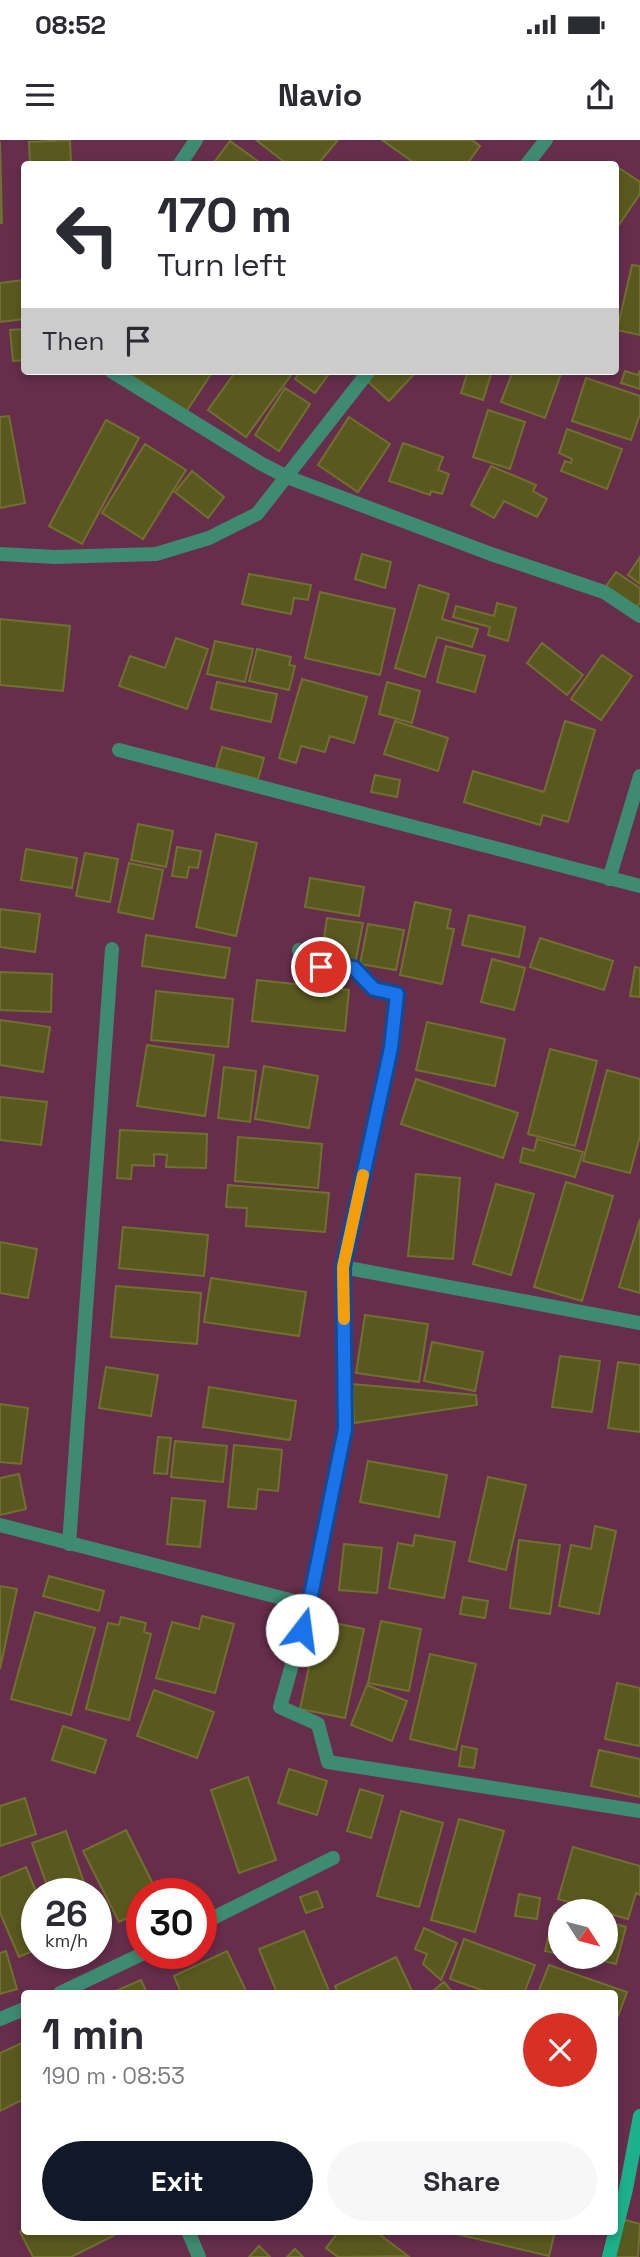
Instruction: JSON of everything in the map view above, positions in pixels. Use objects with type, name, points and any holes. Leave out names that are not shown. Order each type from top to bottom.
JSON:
[{"type":"street","points":[[182,161],[196,140]]},
{"type":"street","points":[[529,161],[546,140]]},
{"type":"street","points":[[117,375],[287,477],[491,554],[604,592],[640,616]]},
{"type":"street","points":[[0,554],[156,554],[209,538],[257,514],[366,375]]},
{"type":"street","points":[[119,750],[640,886]]},
{"type":"street","points":[[609,878],[640,776]]},
{"type":"street","points":[[69,1544],[112,949]]},
{"type":"street","points":[[299,950],[321,967],[354,968],[374,989],[397,994],[391,1048],[343,1267],[345,1429],[309,1605],[280,1707],[318,1724],[328,1762],[640,1811]]},
{"type":"street","points":[[343,1267],[640,1323]]},
{"type":"street","points":[[0,1525],[309,1605]]},
{"type":"street","points":[[217,1916],[333,1858]]},
{"type":"street","points":[[88,1988],[126,1964]]},
{"type":"street","points":[[0,2019],[21,2010]]},
{"type":"street","points":[[618,2221],[640,2116]]},
{"type":"street","points":[[190,2235],[199,2257]]},
{"type":"street","points":[[609,2257],[614,2235]]},
{"type":"building","points":[[70,140],[71,161],[30,161],[29,142]]},
{"type":"building","points":[[256,140],[338,140],[320,161],[283,161]]},
{"type":"building","points":[[382,140],[472,140],[480,146],[469,161],[412,161]]},
{"type":"building","points":[[230,141],[258,161],[215,161]]},
{"type":"building","points":[[0,142],[2,223],[0,223]]},
{"type":"building","points":[[619,168],[640,182],[640,194],[619,225]]},
{"type":"building","points":[[632,265],[640,266],[640,335],[619,330]]},
{"type":"building","points":[[21,280],[21,319],[0,322],[0,283]]},
{"type":"building","points":[[21,329],[21,360],[13,361],[10,330]]},
{"type":"building","points":[[640,370],[640,389],[621,383],[625,371],[638,375]]},
{"type":"building","points":[[131,375],[210,375],[186,412]]},
{"type":"building","points":[[233,375],[291,375],[246,437],[208,410]]},
{"type":"building","points":[[298,375],[328,375],[315,393],[295,379]]},
{"type":"building","points":[[367,375],[413,375],[389,401],[364,378]]},
{"type":"building","points":[[467,375],[491,375],[483,400],[461,393]]},
{"type":"building","points":[[511,375],[561,375],[545,418],[501,402]]},
{"type":"building","points":[[586,378],[640,396],[640,414],[631,440],[572,421]]},
{"type":"building","points":[[285,388],[310,404],[279,451],[255,435]]},
{"type":"building","points":[[488,410],[525,422],[510,469],[473,457]]},
{"type":"building","points":[[9,416],[25,503],[0,508],[0,417]]},
{"type":"building","points":[[349,417],[390,444],[358,492],[318,465]]},
{"type":"building","points":[[106,420],[139,438],[82,544],[49,526]]},
{"type":"building","points":[[567,429],[622,449],[607,489],[561,471],[565,461],[571,463],[572,459],[559,453]]},
{"type":"building","points":[[403,443],[443,457],[438,470],[449,474],[442,494],[431,491],[430,495],[389,481]]},
{"type":"building","points":[[145,444],[186,470],[143,539],[102,513]]},
{"type":"building","points":[[491,466],[536,485],[533,491],[547,499],[537,517],[504,501],[494,518],[471,505]]},
{"type":"building","points":[[192,471],[224,497],[208,518],[175,492]]},
{"type":"building","points":[[362,554],[391,562],[385,588],[355,579]]},
{"type":"building","points":[[640,557],[640,584],[628,575]]},
{"type":"building","points":[[616,572],[640,588],[640,603],[635,610],[604,589]]},
{"type":"building","points":[[249,574],[311,585],[308,600],[294,598],[291,614],[242,604]]},
{"type":"building","points":[[419,585],[449,594],[442,619],[478,629],[472,647],[437,637],[425,677],[395,668]]},
{"type":"building","points":[[320,592],[395,609],[380,675],[305,658]]},
{"type":"building","points":[[497,603],[516,608],[508,641],[488,635],[490,627],[453,617],[456,606],[494,616]]},
{"type":"building","points":[[0,619],[70,626],[63,691],[0,685]]},
{"type":"building","points":[[176,638],[208,649],[187,709],[119,686],[130,656],[165,668]]},
{"type":"building","points":[[215,641],[253,649],[245,682],[207,674]]},
{"type":"building","points":[[542,643],[583,675],[567,695],[527,663]]},
{"type":"building","points":[[446,646],[485,656],[475,692],[437,682]]},
{"type":"building","points":[[257,649],[291,657],[289,665],[295,666],[289,690],[249,681]]},
{"type":"building","points":[[602,655],[632,676],[601,720],[571,699]]},
{"type":"building","points":[[302,679],[367,697],[354,743],[330,736],[325,752],[301,746],[296,763],[279,758]]},
{"type":"building","points":[[217,682],[277,694],[271,722],[211,709]]},
{"type":"building","points":[[387,682],[420,691],[412,723],[379,714]]},
{"type":"building","points":[[395,721],[448,738],[438,771],[384,754]]},
{"type":"building","points":[[565,721],[595,730],[568,822],[543,815],[540,825],[464,802],[473,771],[544,792]]},
{"type":"building","points":[[222,747],[264,758],[258,779],[216,768]]},
{"type":"building","points":[[375,775],[400,780],[397,797],[371,792]]},
{"type":"building","points":[[138,824],[173,831],[166,867],[131,860]]},
{"type":"building","points":[[216,834],[257,843],[236,936],[196,927]]},
{"type":"building","points":[[177,847],[201,851],[198,868],[189,867],[187,878],[172,876]]},
{"type":"building","points":[[26,849],[77,858],[72,888],[21,880]]},
{"type":"building","points":[[85,853],[118,859],[110,902],[76,896]]},
{"type":"building","points":[[129,863],[163,870],[153,919],[118,912]]},
{"type":"building","points":[[310,878],[364,887],[359,916],[305,907]]},
{"type":"building","points":[[415,902],[451,910],[447,928],[454,929],[442,984],[400,975]]},
{"type":"building","points":[[0,909],[40,914],[35,952],[0,947]]},
{"type":"building","points":[[469,915],[525,927],[519,957],[462,945]]},
{"type":"building","points":[[327,918],[363,923],[355,964],[321,958]]},
{"type":"building","points":[[368,924],[404,930],[396,970],[360,964]]},
{"type":"building","points":[[146,935],[230,948],[225,978],[142,966]]},
{"type":"building","points":[[540,938],[613,961],[604,990],[530,967]]},
{"type":"building","points":[[492,959],[525,968],[514,1010],[481,1002]]},
{"type":"building","points":[[635,967],[640,968],[640,997],[630,996]]},
{"type":"building","points":[[0,972],[52,974],[51,1012],[0,1010]]},
{"type":"building","points":[[257,980],[349,990],[345,1031],[252,1021]]},
{"type":"building","points":[[156,991],[233,999],[228,1047],[151,1040]]},
{"type":"building","points":[[0,1020],[50,1027],[43,1072],[0,1065]]},
{"type":"building","points":[[427,1022],[505,1039],[495,1086],[416,1070]]},
{"type":"building","points":[[147,1045],[214,1055],[205,1116],[137,1106]]},
{"type":"building","points":[[550,1049],[597,1061],[575,1146],[528,1134]]},
{"type":"building","points":[[264,1066],[318,1076],[309,1128],[255,1119]]},
{"type":"building","points":[[224,1067],[256,1071],[250,1122],[218,1118]]},
{"type":"building","points":[[607,1070],[640,1079],[640,1136],[630,1173],[583,1161]]},
{"type":"building","points":[[416,1079],[518,1113],[503,1158],[401,1124]]},
{"type":"building","points":[[0,1097],[47,1102],[41,1145],[0,1140]]},
{"type":"building","points":[[120,1130],[207,1134],[206,1168],[166,1167],[167,1155],[154,1154],[154,1166],[132,1165],[131,1179],[117,1178]]},
{"type":"building","points":[[238,1137],[322,1144],[318,1188],[235,1181]]},
{"type":"building","points":[[537,1139],[583,1152],[575,1177],[520,1162],[523,1148],[534,1151]]},
{"type":"building","points":[[416,1174],[460,1178],[453,1259],[408,1256]]},
{"type":"building","points":[[566,1182],[613,1196],[582,1301],[534,1287]]},
{"type":"building","points":[[496,1184],[534,1194],[511,1275],[473,1264]]},
{"type":"building","points":[[228,1185],[329,1193],[325,1232],[246,1226],[247,1208],[226,1207]]},
{"type":"building","points":[[640,1219],[640,1293],[619,1287]]},
{"type":"building","points":[[123,1227],[208,1235],[204,1276],[119,1268]]},
{"type":"building","points":[[0,1242],[37,1249],[28,1298],[0,1293]]},
{"type":"building","points":[[211,1278],[306,1292],[299,1336],[204,1322]]},
{"type":"building","points":[[116,1286],[201,1293],[197,1344],[111,1337]]},
{"type":"building","points":[[365,1315],[428,1324],[419,1382],[356,1373]]},
{"type":"building","points":[[432,1342],[483,1352],[475,1391],[424,1381]]},
{"type":"building","points":[[560,1356],[600,1361],[592,1412],[552,1407]]},
{"type":"building","points":[[618,1362],[640,1365],[640,1432],[608,1428]]},
{"type":"building","points":[[106,1367],[158,1375],[151,1416],[99,1408]]},
{"type":"building","points":[[352,1384],[476,1395],[477,1405],[354,1423]]},
{"type":"building","points":[[209,1387],[296,1401],[290,1440],[203,1427]]},
{"type":"building","points":[[0,1404],[28,1408],[21,1464],[0,1462]]},
{"type":"building","points":[[158,1437],[171,1438],[167,1474],[154,1473]]},
{"type":"building","points":[[175,1441],[227,1446],[223,1482],[171,1477]]},
{"type":"building","points":[[234,1445],[282,1450],[278,1491],[258,1489],[256,1509],[228,1507]]},
{"type":"building","points":[[368,1461],[447,1475],[439,1517],[360,1502]]},
{"type":"building","points":[[19,1474],[26,1509],[0,1515],[0,1478]]},
{"type":"building","points":[[488,1477],[526,1485],[506,1570],[469,1561]]},
{"type":"building","points":[[172,1498],[205,1501],[200,1547],[167,1544]]},
{"type":"building","points":[[595,1526],[616,1531],[599,1614],[559,1606],[571,1545],[591,1549]]},
{"type":"building","points":[[415,1535],[455,1542],[444,1598],[389,1588],[398,1543],[413,1546]]},
{"type":"building","points":[[519,1540],[560,1545],[550,1614],[510,1608]]},
{"type":"building","points":[[344,1544],[382,1548],[377,1593],[339,1590]]},
{"type":"building","points":[[49,1576],[104,1591],[99,1611],[43,1596]]},
{"type":"building","points":[[0,1586],[17,1589],[0,1669]]},
{"type":"building","points":[[463,1597],[488,1601],[485,1618],[460,1614]]},
{"type":"building","points":[[35,1612],[95,1628],[71,1715],[11,1699]]},
{"type":"building","points":[[202,1616],[234,1624],[215,1693],[156,1678],[172,1622],[199,1629]]},
{"type":"building","points":[[121,1617],[146,1623],[144,1632],[151,1634],[129,1720],[86,1709],[108,1623],[119,1625]]},
{"type":"building","points":[[319,1620],[364,1629],[345,1718],[300,1709]]},
{"type":"building","points":[[381,1621],[421,1629],[409,1691],[368,1683]]},
{"type":"building","points":[[430,1654],[476,1664],[456,1750],[410,1739]]},
{"type":"building","points":[[617,1683],[640,1688],[640,1746],[605,1739]]},
{"type":"building","points":[[367,1685],[407,1701],[392,1741],[351,1725]]},
{"type":"building","points":[[154,1690],[214,1712],[197,1758],[137,1736]]},
{"type":"building","points":[[63,1726],[106,1740],[95,1773],[52,1760]]},
{"type":"building","points":[[462,1746],[477,1749],[474,1768],[459,1766]]},
{"type":"building","points":[[599,1750],[640,1759],[640,1797],[591,1786]]},
{"type":"building","points":[[289,1769],[327,1781],[317,1815],[278,1803]]},
{"type":"building","points":[[248,1777],[276,1860],[239,1873],[211,1790]]},
{"type":"building","points":[[360,1789],[383,1796],[371,1838],[347,1831]]},
{"type":"building","points":[[25,1798],[36,1834],[0,1846],[0,1806]]},
{"type":"building","points":[[401,1811],[443,1823],[419,1907],[377,1896]]},
{"type":"building","points":[[459,1819],[504,1831],[475,1932],[431,1920]]},
{"type":"building","points":[[126,1830],[150,1878],[126,1878],[126,1919],[119,1922],[112,1908],[112,1878],[97,1878],[83,1851]]},
{"type":"building","points":[[66,1831],[82,1878],[44,1878],[32,1843]]},
{"type":"building","points":[[573,1847],[640,1866],[640,1895],[636,1893],[628,1919],[618,1916],[618,1899],[558,1899]]},
{"type":"building","points":[[26,1867],[30,1878],[21,1878],[19,1957],[0,1913],[0,1878]]},
{"type":"building","points":[[317,1891],[323,1907],[306,1913],[300,1897]]},
{"type":"building","points":[[519,1894],[540,1898],[537,1919],[515,1916]]},
{"type":"building","points":[[618,1925],[626,1927],[618,1957]]},
{"type":"building","points":[[424,1928],[457,1943],[441,1980],[423,1964],[427,1954],[415,1949]]},
{"type":"building","points":[[304,1931],[329,1990],[276,1990],[259,1949]]},
{"type":"building","points":[[464,1939],[535,1965],[525,1990],[481,1990],[450,1979]]},
{"type":"building","points":[[6,1951],[17,1989],[0,1994],[0,1953]]},
{"type":"building","points":[[227,1951],[246,1990],[180,1990],[174,1976],[189,1969],[217,1969],[217,1956]]},
{"type":"building","points":[[396,1957],[412,1990],[337,1990],[335,1986]]},
{"type":"building","points":[[548,1968],[561,1969],[627,1992],[618,2016],[618,1990],[539,1990]]},
{"type":"building","points":[[141,1980],[146,1990],[118,1990]]},
{"type":"building","points":[[444,1982],[451,1990],[434,1990]]},
{"type":"building","points":[[21,2043],[21,2100],[0,2111],[0,2053]]},
{"type":"building","points":[[622,2219],[640,2224],[638,2257],[611,2257]]},
{"type":"building","points":[[22,2235],[115,2235],[71,2257],[33,2257]]},
{"type":"building","points":[[336,2235],[380,2235],[408,2256],[338,2257],[326,2248]]},
{"type":"building","points":[[461,2235],[554,2235],[549,2256]]},
{"type":"building","points":[[259,2246],[270,2257],[249,2257]]},
{"type":"building","points":[[295,2249],[303,2257],[287,2257]]},
{"type":"slow traffic","points":[[344,1319],[343,1267],[363,1175]]},
{"type":"route","points":[[302,1630],[345,1429],[343,1267],[391,1048],[397,994],[374,989],[354,968],[321,967]]}]
